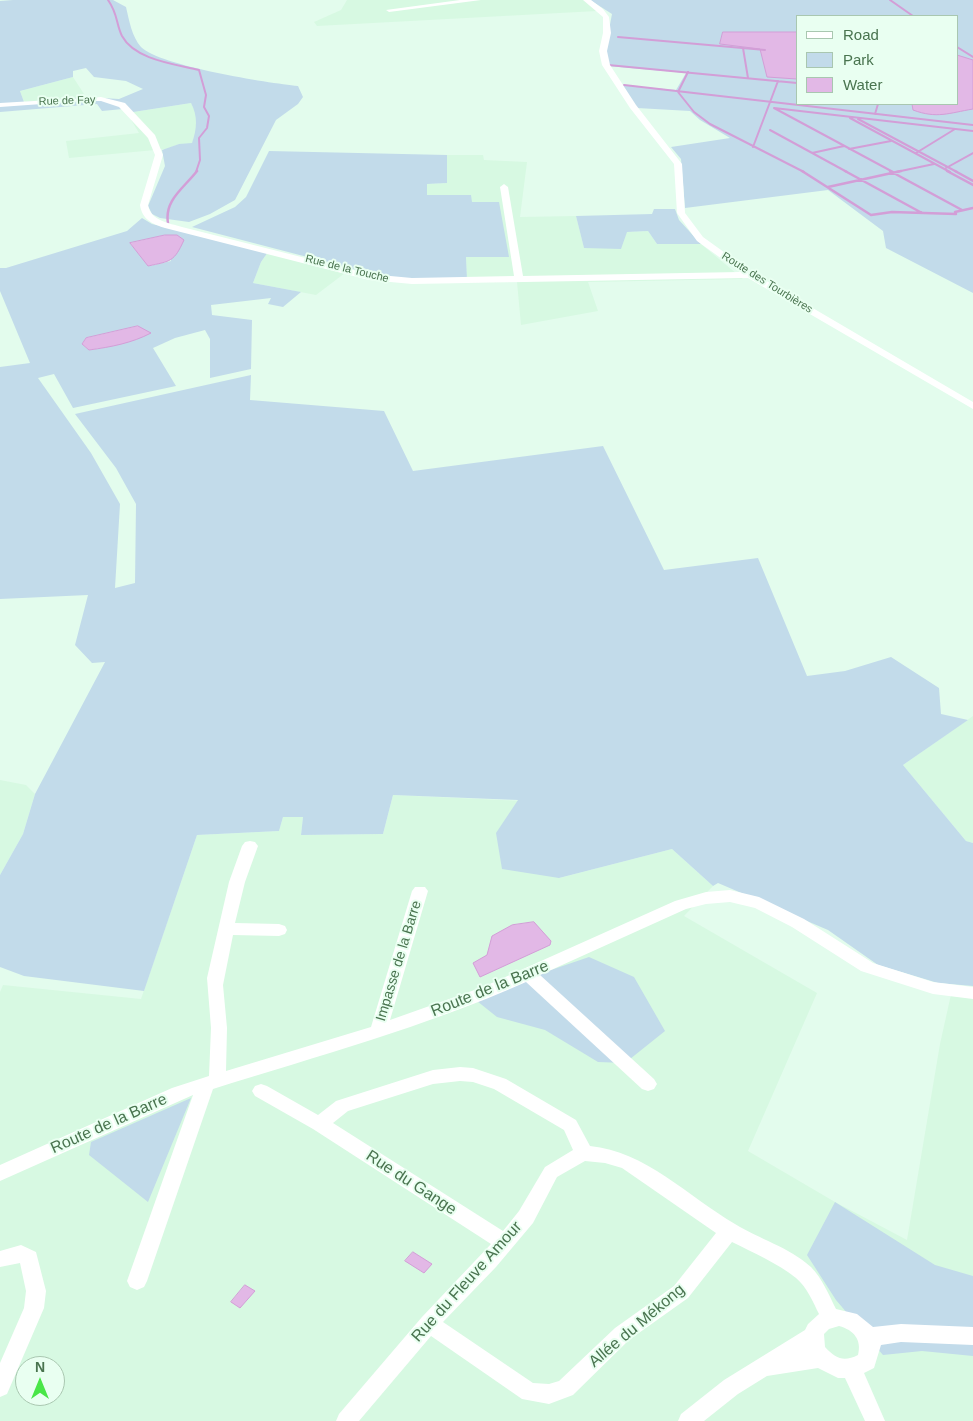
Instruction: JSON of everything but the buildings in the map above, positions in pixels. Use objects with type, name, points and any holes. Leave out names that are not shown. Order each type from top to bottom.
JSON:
[{"type":"street","points":[[389,10],[478,0]]},
{"type":"street","name":"Route des Tourbières","points":[[586,0],[601,10],[606,17],[607,33],[603,50],[606,65],[633,106],[678,164],[681,213],[687,224],[700,239],[750,275],[973,406]]},
{"type":"street","name":"Rue de Fay","points":[[0,105],[84,99],[101,100],[122,105],[152,137],[159,155],[144,205],[144,211],[156,221],[179,229]]},
{"type":"street","points":[[504,187],[519,280]]},
{"type":"street","name":"Rue de la Touche","points":[[179,229],[381,279],[412,281],[519,280],[750,275]]},
{"type":"street","points":[[137,1281],[212,1082],[216,1063],[218,1023],[214,992],[236,882],[250,846]]},
{"type":"street","name":"Impasse de la Barre","points":[[378,1031],[420,891]]},
{"type":"street","name":"Route de la Barre","points":[[0,1173],[178,1093],[378,1031],[529,975],[681,905],[706,898],[730,896],[759,903],[867,967],[933,988],[973,993]]},
{"type":"street","points":[[226,929],[279,930]]},
{"type":"street","points":[[529,975],[648,1084]]},
{"type":"street","points":[[319,1124],[342,1106],[433,1077],[472,1075],[500,1084],[570,1126],[577,1136],[583,1154],[606,1155],[628,1163],[729,1231],[775,1254],[804,1273],[816,1288],[831,1318]]},
{"type":"street","name":"Rue du Gange","points":[[261,1091],[319,1124],[504,1242]]},
{"type":"street","name":"Rue du Fleuve Amour","points":[[346,1421],[429,1323],[489,1260],[526,1217],[551,1172],[583,1154]]},
{"type":"street","name":"Allée du Mékong","points":[[429,1323],[529,1392],[549,1394],[566,1388],[622,1334],[681,1292],[729,1231]]},
{"type":"street","points":[[0,1259],[21,1253],[30,1258],[36,1291],[34,1308],[0,1387]]},
{"type":"street","points":[[688,1421],[731,1387],[813,1336],[819,1324],[831,1318],[848,1319],[864,1329],[871,1345],[867,1361],[852,1370],[835,1368],[820,1358],[815,1351],[813,1336]]},
{"type":"street","points":[[868,1337],[902,1333],[973,1336]]},
{"type":"street","points":[[762,1368],[820,1358]]},
{"type":"street","points":[[852,1370],[875,1421]]},
{"type":"shaded area","points":[[347,0],[590,0],[597,11],[317,26],[314,22],[341,10]]},
{"type":"shaded area","points":[[73,77],[86,97],[24,102],[20,91]]},
{"type":"shaded area","points":[[191,103],[196,113],[196,133],[192,144],[179,144],[166,149],[69,158],[66,141],[139,133],[127,113]]},
{"type":"shaded area","points":[[447,155],[483,155],[484,160],[527,162],[520,217],[576,216],[584,248],[627,232],[648,231],[657,244],[701,244],[743,279],[588,282],[598,311],[521,325],[517,282],[467,283],[466,257],[471,196],[427,195],[427,184],[447,183]]},
{"type":"shaded area","points":[[268,252],[345,273],[316,295],[253,283],[261,262]]},
{"type":"shaded area","points":[[973,716],[973,843],[966,841],[903,765]]},
{"type":"shaded area","points":[[0,780],[26,785],[35,794],[23,834],[0,875]]},
{"type":"shaded area","points":[[393,795],[546,802],[559,878],[672,849],[713,886],[684,916],[817,993],[748,1151],[835,1202],[907,1240],[940,1044],[952,990],[973,991],[973,1421],[0,1421],[0,992],[3,985],[141,999],[197,835],[279,831],[283,817],[303,817],[301,835],[383,834]]},
{"type":"green space","points":[[113,0],[126,7],[135,38],[141,47],[152,54],[191,67],[298,86],[303,97],[298,104],[276,120],[235,200],[210,214],[189,222],[160,218],[152,214],[148,206],[165,166],[162,150],[179,144],[192,143],[196,123],[191,103],[127,113],[123,109],[102,111],[97,104],[0,112],[0,1]],"holes":[[[86,68],[94,77],[126,81],[143,89],[119,99],[86,97],[24,102],[20,91],[73,77],[73,71]]]},
{"type":"green space","points":[[590,0],[973,0],[973,293],[886,248],[883,231],[828,190],[685,208],[681,159],[671,147],[730,138],[700,120],[690,111],[637,108],[622,85],[676,90],[686,73],[608,66],[605,51],[612,14]]},
{"type":"green space","points":[[269,151],[447,155],[447,183],[427,184],[427,195],[471,195],[472,202],[499,202],[509,257],[466,257],[467,279],[388,278],[192,227],[235,207],[246,197]]},
{"type":"green space","points":[[654,209],[675,209],[679,220],[701,244],[657,244],[648,231],[627,232],[621,249],[584,248],[576,216],[652,214]]},
{"type":"green space","points":[[142,218],[152,224],[268,252],[261,262],[253,283],[301,292],[283,307],[268,304],[271,298],[211,305],[212,315],[252,320],[251,369],[210,378],[210,339],[205,330],[175,338],[153,348],[176,386],[73,408],[54,374],[38,378],[91,453],[120,504],[115,588],[135,583],[136,504],[116,468],[75,414],[251,375],[250,400],[384,411],[413,471],[603,446],[664,570],[758,558],[807,676],[845,671],[891,657],[939,688],[941,714],[968,720],[903,765],[966,841],[973,843],[973,986],[938,983],[878,965],[828,930],[718,883],[713,886],[672,849],[559,878],[502,869],[496,833],[518,800],[393,795],[383,834],[301,835],[303,817],[283,817],[279,831],[197,835],[144,991],[24,976],[0,967],[0,875],[23,834],[35,794],[105,662],[92,663],[75,645],[88,595],[0,599],[0,367],[30,363],[0,291],[0,268],[6,268],[127,231]],"holes":[[[165,235],[171,261],[149,266],[130,243]],[[138,326],[102,348],[89,350],[82,344],[86,338]]]},
{"type":"green space","points":[[589,957],[634,977],[665,1031],[625,1063],[598,1062],[545,1030],[497,1017],[472,997]]},
{"type":"green space","points":[[191,1098],[148,1202],[89,1155],[91,1142]]},
{"type":"green space","points":[[835,1202],[935,1265],[973,1276],[973,1356],[922,1351],[883,1355],[836,1300],[807,1255]]},
{"type":"water","points":[[723,32],[796,32],[796,79],[767,77],[760,49],[720,44]]},
{"type":"water","points":[[958,55],[973,60],[973,109],[936,115],[913,110],[912,105],[958,105]]},
{"type":"water","points":[[165,235],[177,235],[184,240],[174,257],[148,266],[130,243]]},
{"type":"water","points":[[138,326],[151,333],[129,342],[97,349],[89,350],[82,344],[86,338]]},
{"type":"water","points":[[534,922],[551,941],[550,945],[480,977],[473,963],[487,955],[492,936],[512,925]]},
{"type":"water","points":[[413,1252],[432,1264],[424,1273],[405,1261]]},
{"type":"water","points":[[245,1285],[255,1291],[240,1308],[231,1302]]},
{"type":"waterway","points":[[108,0],[114,10],[122,36],[136,51],[156,60],[199,70],[206,95],[204,107],[209,116],[207,128],[199,138],[200,160],[196,172]]},
{"type":"waterway","points":[[890,0],[912,15]]},
{"type":"waterway","points":[[618,37],[743,48]]},
{"type":"waterway","points":[[743,48],[765,50]]},
{"type":"waterway","points":[[743,48],[748,78]]},
{"type":"waterway","points":[[958,48],[973,57]]},
{"type":"waterway","points":[[608,65],[688,73]]},
{"type":"waterway","points":[[678,91],[688,73]]},
{"type":"waterway","points":[[688,73],[778,81]]},
{"type":"waterway","points":[[770,102],[778,81]]},
{"type":"waterway","points":[[778,81],[796,83]]},
{"type":"waterway","points":[[624,85],[678,91]]},
{"type":"waterway","points":[[678,91],[770,102]]},
{"type":"waterway","points":[[678,91],[694,112],[710,124],[753,146]]},
{"type":"waterway","points":[[753,146],[770,102]]},
{"type":"waterway","points":[[770,102],[796,105]]},
{"type":"waterway","points":[[799,105],[875,114]]},
{"type":"waterway","points":[[875,114],[878,105]]},
{"type":"waterway","points":[[850,149],[774,108],[973,131]]},
{"type":"waterway","points":[[875,114],[973,125]]},
{"type":"waterway","points":[[850,118],[950,172]]},
{"type":"waterway","points":[[858,119],[919,151]]},
{"type":"waterway","points":[[919,151],[955,129]]},
{"type":"waterway","points":[[770,130],[812,153]]},
{"type":"waterway","points":[[850,149],[891,141]]},
{"type":"waterway","points":[[753,146],[804,172]]},
{"type":"waterway","points":[[812,153],[844,146]]},
{"type":"waterway","points":[[850,149],[893,172]]},
{"type":"waterway","points":[[919,151],[948,167]]},
{"type":"waterway","points":[[812,153],[847,172]]},
{"type":"waterway","points":[[948,167],[973,153]]},
{"type":"waterway","points":[[896,172],[934,164]]},
{"type":"waterway","points":[[948,167],[957,172]]},
{"type":"waterway","points":[[168,223],[169,208],[172,201],[197,171]]},
{"type":"waterway","points":[[802,171],[871,215],[892,212],[922,213]]},
{"type":"waterway","points":[[845,171],[861,180]]},
{"type":"waterway","points":[[893,173],[901,171]]},
{"type":"waterway","points":[[947,171],[973,185]]},
{"type":"waterway","points":[[955,171],[973,181]]},
{"type":"waterway","points":[[861,180],[893,173]]},
{"type":"waterway","points":[[893,173],[962,210]]},
{"type":"waterway","points":[[828,187],[861,180]]},
{"type":"waterway","points":[[861,180],[922,213]]},
{"type":"waterway","points":[[922,213],[956,214],[955,212],[973,208]]}]
